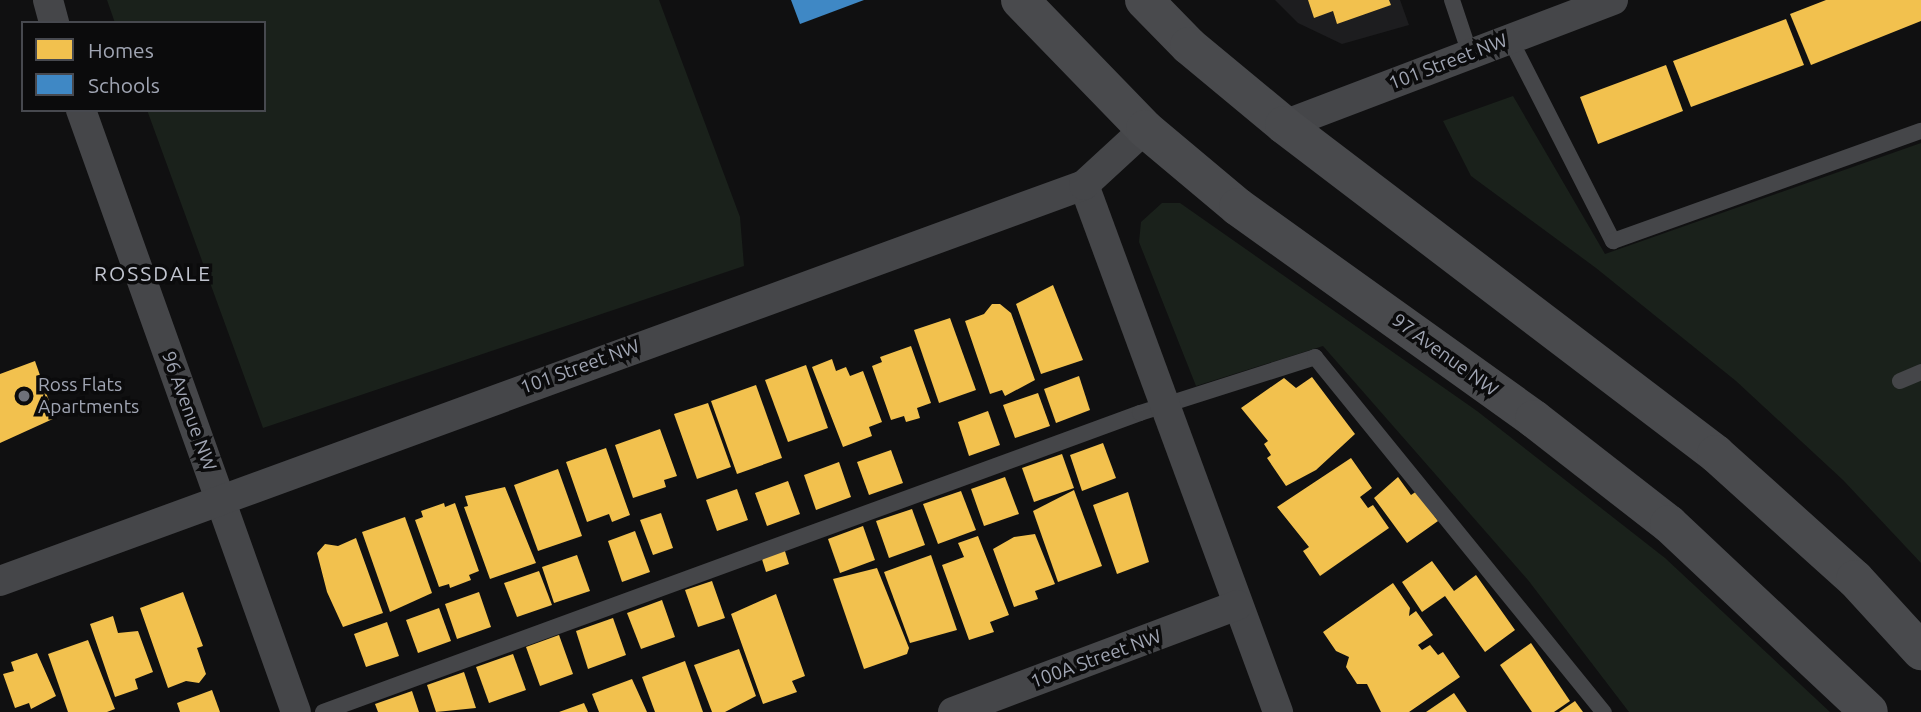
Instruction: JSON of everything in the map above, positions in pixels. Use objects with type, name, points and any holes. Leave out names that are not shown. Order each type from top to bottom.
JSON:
[{"type":"main road","name":"97 Avenue NW","points":[[1020,0],[1145,129],[1238,207],[1534,419],[1670,524],[1869,712]]},
{"type":"main road","points":[[1144,0],[1189,46],[1284,125],[1716,454],[1855,579],[1921,651]]},
{"type":"street","points":[[48,0],[53,21]]},
{"type":"street","name":"101 Street NW","points":[[1284,125],[1613,0]]},
{"type":"street","name":"96 Avenue NW","points":[[82,112],[296,712]]},
{"type":"street","name":"101 Street NW","points":[[0,582],[221,498],[1084,185],[1145,129]]},
{"type":"street","points":[[1084,185],[1278,712]]},
{"type":"street","name":"100A Street NW","points":[[953,712],[1238,605]]},
{"type":"lane","points":[[1452,0],[1470,54]]},
{"type":"lane","points":[[1510,39],[1614,241],[1921,131]]},
{"type":"lane","points":[[323,712],[1167,405],[1315,357],[1604,712]]},
{"type":"lane","points":[[1900,381],[1921,372]]},
{"type":"shaded area","points":[[107,0],[659,0],[740,217],[744,266],[263,428],[148,112],[266,112],[266,21],[114,21]]},
{"type":"shaded area","points":[[1275,0],[1400,0],[1409,25],[1342,44],[1298,23]]},
{"type":"shaded area","points":[[1513,96],[1605,254],[1921,143],[1921,563],[1843,480],[1736,381],[1596,268],[1471,176],[1443,121]]},
{"type":"shaded area","points":[[1162,203],[1180,203],[1477,411],[1665,558],[1830,712],[1629,712],[1528,580],[1323,346],[1196,386],[1139,242],[1141,222]]},
{"type":"building: Homes","points":[[1308,0],[1389,0],[1391,5],[1337,24],[1333,11],[1314,18]]},
{"type":"building: Homes","points":[[1826,0],[1921,0],[1921,21],[1811,65],[1790,14]]},
{"type":"building: Homes","points":[[1786,19],[1804,65],[1691,107],[1673,61]]},
{"type":"building: Homes","points":[[1666,65],[1683,111],[1598,144],[1580,97]]},
{"type":"building: Homes","points":[[1053,285],[1083,360],[1041,374],[1016,304]]},
{"type":"building: Homes","points":[[992,304],[1000,304],[1011,313],[1035,380],[1005,396],[1002,390],[990,394],[965,321],[984,314]]},
{"type":"building: Homes","points":[[950,318],[976,390],[939,403],[914,330]]},
{"type":"building: Homes","points":[[911,346],[931,403],[917,408],[920,418],[906,422],[904,416],[891,420],[872,366],[882,362],[880,357]]},
{"type":"building: Homes","points":[[832,359],[836,371],[846,367],[850,376],[863,371],[882,422],[869,427],[872,436],[843,447],[812,367]]},
{"type":"building: Homes","name":"Ross Flats Apartments","points":[[35,361],[55,418],[0,443],[0,374]]},
{"type":"building: Homes","points":[[806,365],[828,428],[788,442],[765,380]]},
{"type":"building: Homes","points":[[1079,376],[1090,410],[1056,423],[1044,389]]},
{"type":"building: Homes","points":[[1312,377],[1355,434],[1316,470],[1286,486],[1267,458],[1271,455],[1264,444],[1268,441],[1241,408],[1284,378],[1296,388]]},
{"type":"building: Homes","points":[[756,385],[782,458],[737,474],[711,401]]},
{"type":"building: Homes","points":[[1038,393],[1050,426],[1015,438],[1003,405]]},
{"type":"building: Homes","points":[[708,403],[731,467],[697,479],[674,414]]},
{"type":"building: Homes","points":[[988,411],[1000,445],[969,456],[958,422]]},
{"type":"building: Homes","points":[[660,429],[677,476],[664,480],[666,487],[633,498],[615,445]]},
{"type":"building: Homes","points":[[1103,443],[1116,478],[1082,491],[1070,455]]},
{"type":"building: Homes","points":[[606,448],[630,515],[612,522],[609,514],[587,522],[566,462]]},
{"type":"building: Homes","points":[[891,450],[903,483],[869,495],[857,462]]},
{"type":"building: Homes","points":[[1062,454],[1074,488],[1034,502],[1022,468]]},
{"type":"building: Homes","points":[[1351,458],[1372,488],[1360,497],[1368,508],[1373,505],[1389,528],[1320,576],[1303,551],[1309,547],[1277,507]]},
{"type":"building: Homes","points":[[839,462],[851,497],[816,510],[804,475]]},
{"type":"building: Homes","points":[[558,469],[582,536],[538,551],[514,485]]},
{"type":"building: Homes","points":[[1005,477],[1019,514],[984,526],[971,489]]},
{"type":"building: Homes","points":[[1398,477],[1411,495],[1417,491],[1438,521],[1407,543],[1374,498]]},
{"type":"building: Homes","points":[[788,481],[800,514],[767,526],[755,493]]},
{"type":"building: Homes","points":[[505,487],[536,563],[490,579],[464,507],[468,506],[465,496]]},
{"type":"building: Homes","points":[[737,489],[748,520],[717,531],[706,500]]},
{"type":"building: Homes","points":[[1074,490],[1102,566],[1058,582],[1033,511]]},
{"type":"building: Homes","points":[[961,491],[976,530],[938,544],[923,504]]},
{"type":"building: Homes","points":[[1128,492],[1149,562],[1117,574],[1093,505]]},
{"type":"building: Homes","points":[[444,503],[445,507],[455,503],[479,571],[469,575],[471,580],[450,588],[449,584],[439,587],[415,520],[423,517],[421,511]]},
{"type":"building: Homes","points":[[912,509],[925,545],[889,558],[876,521]]},
{"type":"building: Homes","points":[[661,513],[673,548],[653,555],[640,520]]},
{"type":"building: Homes","points":[[405,517],[432,593],[390,612],[362,532]]},
{"type":"building: Homes","points":[[863,526],[875,560],[840,573],[828,539]]},
{"type":"building: Homes","points":[[635,531],[650,572],[622,582],[608,541]]},
{"type":"building: Homes","points":[[1035,534],[1055,584],[1035,591],[1038,599],[1014,607],[993,549],[1014,537]]},
{"type":"building: Homes","points":[[978,536],[1009,615],[990,622],[994,632],[969,640],[942,565],[964,557],[958,543]]},
{"type":"building: Homes","points":[[356,538],[383,613],[343,627],[327,592],[317,553],[325,544],[338,546]]},
{"type":"building: Homes","points":[[784,548],[789,564],[766,572],[761,556]]},
{"type":"building: Homes","points":[[577,555],[590,591],[554,603],[542,567]]},
{"type":"building: Homes","points":[[931,555],[957,630],[910,643],[884,572]]},
{"type":"building: Homes","points":[[1432,561],[1454,591],[1476,575],[1515,630],[1485,652],[1445,596],[1422,612],[1402,582]]},
{"type":"building: Homes","points":[[877,568],[909,648],[907,654],[864,669],[833,579]]},
{"type":"building: Homes","points":[[539,571],[552,605],[517,617],[504,583]]},
{"type":"building: Homes","points":[[712,581],[725,618],[698,627],[685,590]]},
{"type":"building: Homes","points":[[1393,583],[1410,608],[1409,616],[1416,611],[1433,635],[1418,645],[1422,650],[1430,645],[1438,655],[1443,652],[1460,677],[1409,712],[1381,712],[1367,684],[1357,684],[1346,667],[1349,657],[1336,651],[1323,632]]},
{"type":"building: Homes","points":[[183,592],[203,646],[197,648],[206,674],[199,683],[186,681],[168,688],[140,608]]},
{"type":"building: Homes","points":[[479,592],[491,627],[457,639],[445,604]]},
{"type":"building: Homes","points":[[776,594],[805,676],[792,681],[797,692],[763,704],[731,614]]},
{"type":"building: Homes","points":[[662,600],[675,637],[641,649],[627,613]]},
{"type":"building: Homes","points":[[439,608],[451,641],[418,653],[406,620]]},
{"type":"building: Homes","points":[[113,616],[118,633],[138,631],[153,672],[135,679],[138,689],[115,697],[90,624]]},
{"type":"building: Homes","points":[[613,618],[626,655],[588,669],[576,631]]},
{"type":"building: Homes","points":[[387,622],[399,656],[366,667],[354,634]]},
{"type":"building: Homes","points":[[559,635],[573,674],[540,686],[526,647]]},
{"type":"building: Homes","points":[[88,640],[115,709],[107,712],[68,712],[48,654]]},
{"type":"building: Homes","points":[[1531,643],[1570,701],[1554,712],[1532,712],[1500,665]]},
{"type":"building: Homes","points":[[739,649],[756,696],[725,712],[712,712],[694,665]]},
{"type":"building: Homes","points":[[37,653],[56,696],[31,709],[29,703],[15,708],[3,674],[14,671],[11,662]]},
{"type":"building: Homes","points":[[513,654],[526,690],[489,703],[476,667]]},
{"type":"building: Homes","points":[[685,661],[703,712],[655,712],[642,677]]},
{"type":"building: Homes","points":[[464,672],[476,708],[436,712],[427,685]]},
{"type":"building: Homes","points":[[632,679],[647,712],[599,712],[592,694]]},
{"type":"building: Homes","points":[[212,690],[220,712],[180,712],[177,703]]},
{"type":"building: Homes","points":[[412,691],[419,712],[378,712],[375,704]]},
{"type":"building: Homes","points":[[1454,693],[1467,712],[1426,712]]},
{"type":"building: Homes","points":[[1575,701],[1583,712],[1559,712]]},
{"type":"building: Homes","points":[[584,703],[588,712],[559,712]]},
{"type":"building: Schools","points":[[791,0],[864,0],[800,24]]},
{"type":"place","name":"Ross Flats Apartments","points":[[24,396]]},
{"type":"district","name":"ROSSDALE","points":[[153,273]]}]
